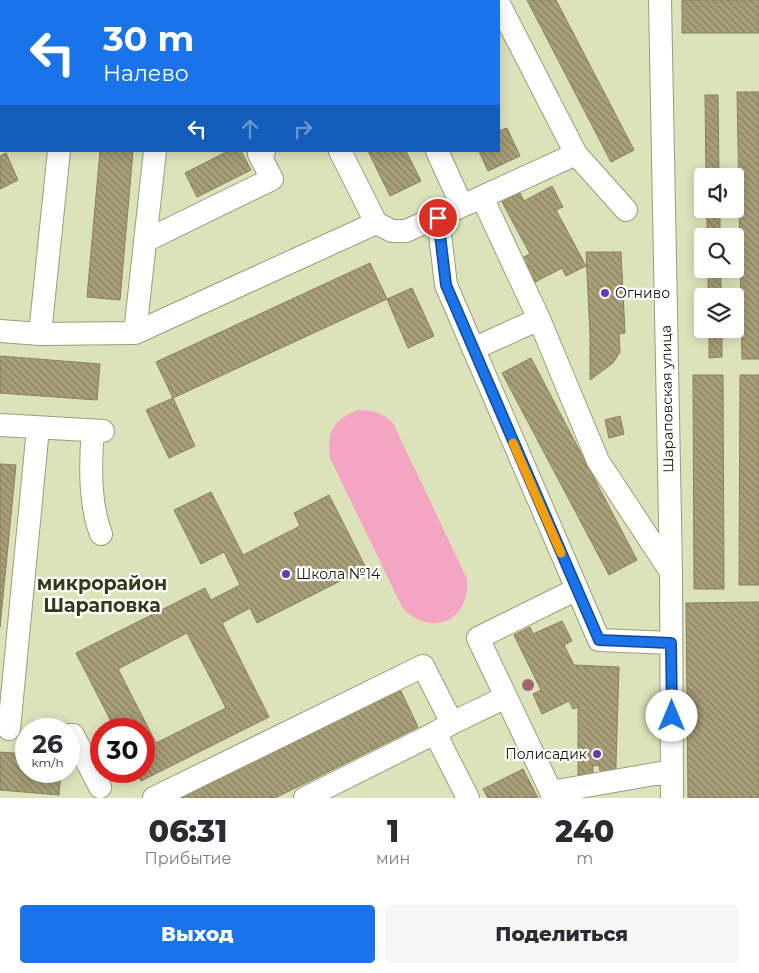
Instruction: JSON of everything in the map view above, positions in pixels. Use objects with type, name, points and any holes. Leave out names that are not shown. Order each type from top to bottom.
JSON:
[{"type":"street","name":"Шараповская улица","points":[[660,0],[671,572],[672,798]]},
{"type":"street","points":[[500,6],[576,154],[626,210]]},
{"type":"street","points":[[40,334],[59,152]]},
{"type":"street","points":[[135,333],[155,152]]},
{"type":"street","points":[[145,241],[272,179],[259,154],[262,152]]},
{"type":"street","points":[[340,152],[376,223],[392,231],[406,231],[438,218],[576,154]]},
{"type":"street","points":[[438,152],[472,201],[539,319],[598,461],[671,572]]},
{"type":"street","points":[[438,218],[446,285],[599,640],[671,643]]},
{"type":"street","points":[[0,331],[40,334],[135,333],[376,223]]},
{"type":"street","points":[[473,350],[539,319]]},
{"type":"street","points":[[0,425],[98,431],[91,457],[96,512],[101,534]]},
{"type":"street","points":[[12,730],[38,428]]},
{"type":"street","points":[[577,589],[478,638],[553,795],[672,771]]},
{"type":"street","points":[[154,798],[423,666],[468,798]]},
{"type":"street","points":[[305,798],[506,697]]},
{"type":"street","points":[[80,751],[99,794]]},
{"type":"shaded area","points":[[359,410],[378,413],[393,423],[467,579],[467,594],[462,606],[456,615],[446,621],[436,623],[425,622],[413,617],[402,607],[330,458],[329,441],[334,427],[343,417]]},
{"type":"building","points":[[527,0],[556,0],[634,150],[611,162]]},
{"type":"building","points":[[682,0],[759,0],[759,33],[682,33]]},
{"type":"building","points":[[737,92],[759,92],[759,359],[742,359],[744,288],[741,288],[740,278],[744,278],[744,228],[740,228],[739,218],[744,218],[744,168],[738,168]]},
{"type":"building","points":[[705,95],[718,95],[719,168],[706,168]]},
{"type":"building","points":[[507,128],[520,156],[488,171],[479,152],[500,152],[500,131]]},
{"type":"building","points":[[100,152],[133,152],[120,300],[87,297]]},
{"type":"building","points":[[226,152],[242,152],[251,170],[197,197],[185,173]]},
{"type":"building","points":[[368,152],[406,152],[421,181],[390,196]]},
{"type":"building","points":[[6,153],[18,180],[0,189],[0,156]]},
{"type":"building","points":[[552,186],[563,207],[556,210],[586,266],[566,276],[562,268],[535,282],[522,258],[530,254],[502,202],[520,193],[524,201]]},
{"type":"building","points":[[707,218],[720,218],[720,228],[707,228]]},
{"type":"building","name":"Огниво","points":[[586,252],[621,252],[625,333],[619,334],[620,352],[613,363],[590,380],[590,334]]},
{"type":"building","points":[[370,263],[387,299],[173,398],[156,362]]},
{"type":"building","points":[[708,278],[721,278],[721,288],[708,288]]},
{"type":"building","points":[[412,288],[434,336],[408,348],[387,299]]},
{"type":"building","points":[[709,338],[722,338],[722,357],[709,358]]},
{"type":"building","points":[[0,356],[100,364],[97,400],[0,393]]},
{"type":"building","points":[[531,358],[637,560],[609,575],[502,373]]},
{"type":"building","points":[[693,375],[723,375],[724,589],[694,589]]},
{"type":"building","points":[[740,375],[759,375],[759,585],[739,585]]},
{"type":"building","points":[[173,398],[195,446],[169,458],[146,410]]},
{"type":"building","points":[[620,416],[624,434],[609,438],[605,420]]},
{"type":"building","points":[[0,464],[16,465],[0,627]]},
{"type":"building","points":[[211,492],[243,555],[300,526],[294,513],[329,495],[366,568],[257,623],[250,608],[222,623],[269,717],[155,774],[155,741],[156,743],[226,708],[187,633],[118,669],[143,718],[109,718],[76,653],[205,588],[211,600],[240,585],[224,552],[201,564],[174,510]]},
{"type":"building","points":[[759,602],[759,798],[688,798],[686,603]]},
{"type":"building","points":[[562,621],[572,641],[564,645],[574,665],[619,667],[616,769],[611,773],[605,774],[600,771],[599,765],[593,766],[593,774],[578,775],[578,707],[573,709],[569,701],[542,714],[533,694],[541,690],[514,635],[530,627],[533,634]]},
{"type":"building","points":[[400,689],[418,727],[275,798],[179,798]]},
{"type":"building","points":[[0,752],[15,753],[15,783],[60,783],[59,795],[0,790]]},
{"type":"building","points":[[523,769],[538,798],[488,798],[483,789]]},
{"type":"slow traffic","points":[[513,443],[561,553]]},
{"type":"place","name":"Огниво","points":[[605,293]]},
{"type":"place","name":"Школа №14","points":[[286,574]]},
{"type":"place","name":"Полисадик","points":[[597,754]]},
{"type":"district","name":"микрорайон Шараповка","points":[[102,594]]},
{"type":"route","points":[[438,218],[446,285],[599,640],[671,643],[672,716]]}]
